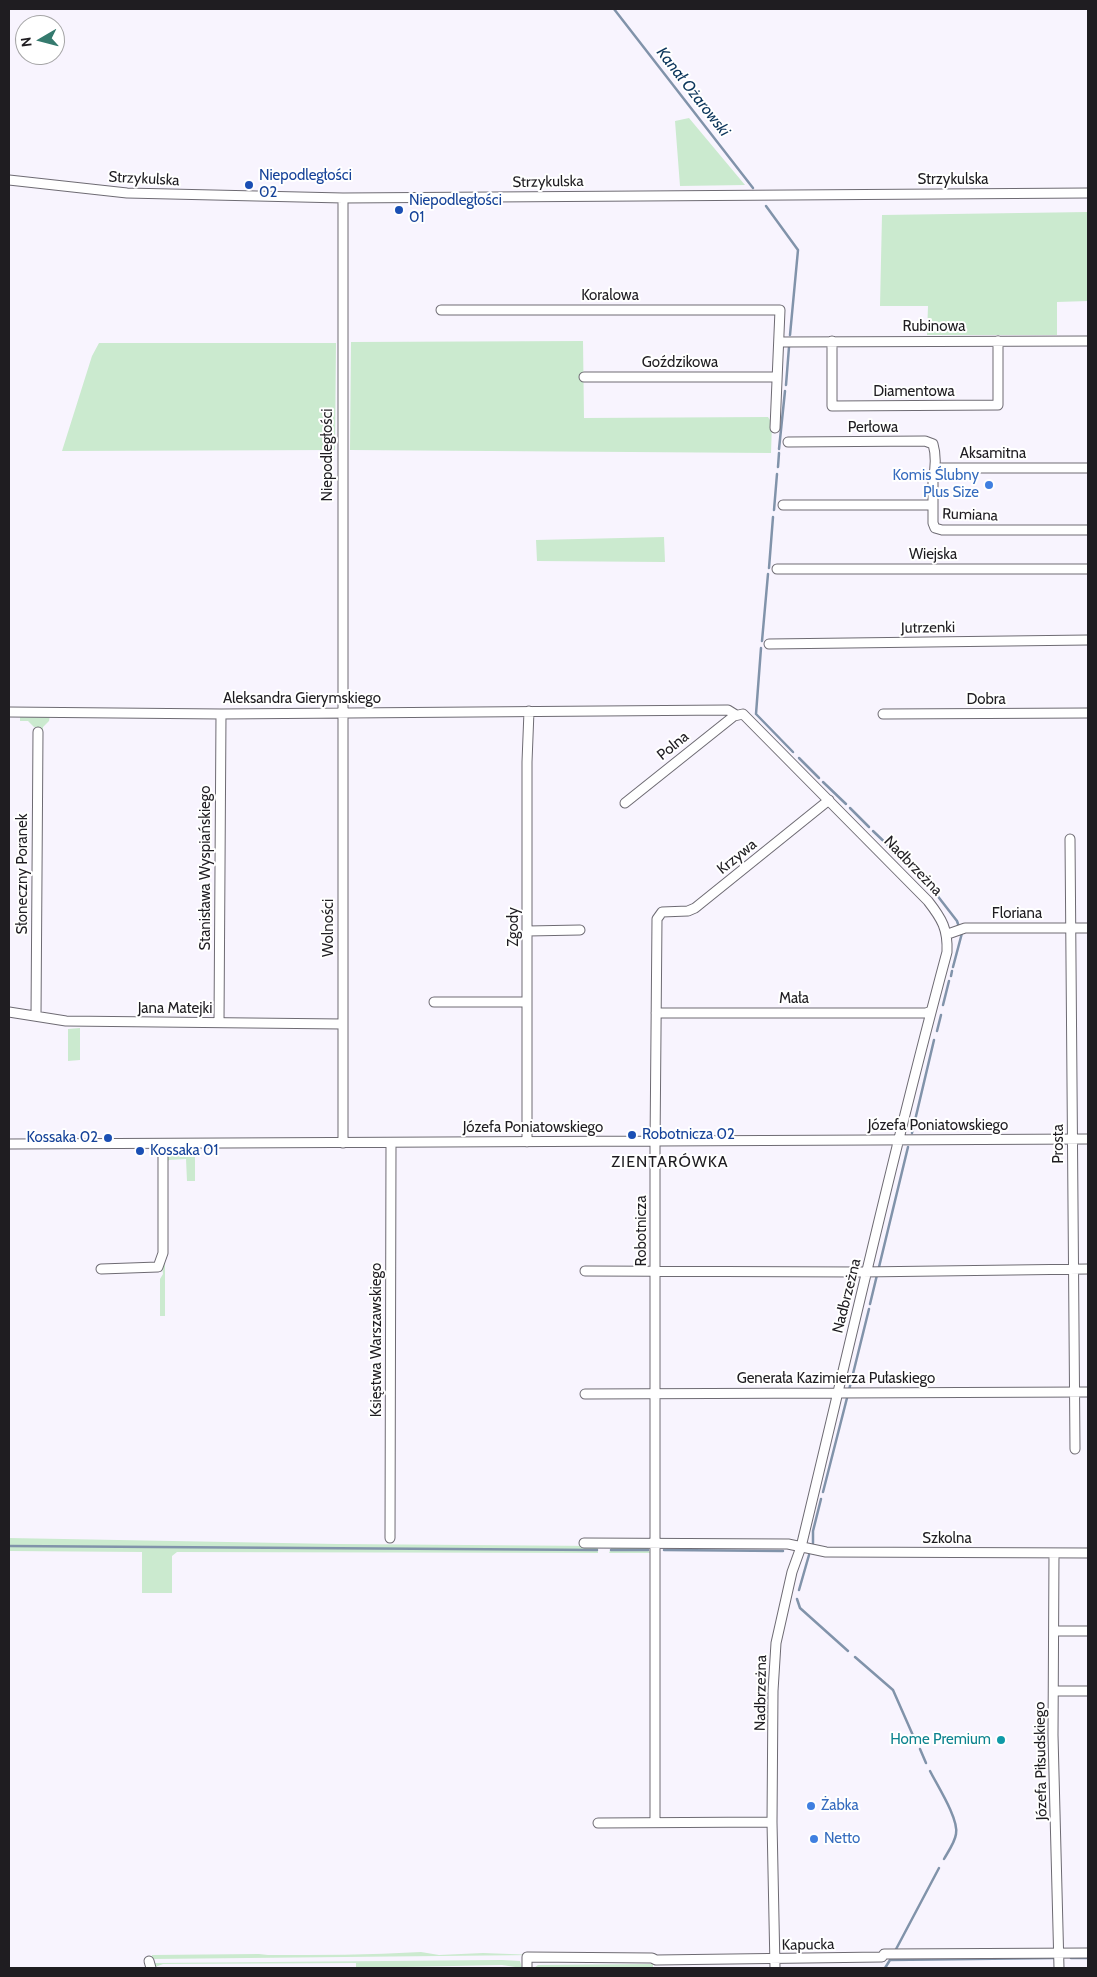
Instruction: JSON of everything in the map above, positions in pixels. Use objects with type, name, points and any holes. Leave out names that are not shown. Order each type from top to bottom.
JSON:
[{"type":"street","name":"Strzykulska","points":[[9,180],[127,193],[343,198],[1088,193]]},
{"type":"street","name":"Niepodległości","points":[[342,713],[343,198]]},
{"type":"street","name":"Koralowa","points":[[441,310],[780,310],[780,342]]},
{"type":"street","name":"Diamentowa","points":[[832,341],[832,406],[998,405],[998,341]]},
{"type":"street","name":"Rubinowa","points":[[780,342],[1088,341]]},
{"type":"street","points":[[775,428],[776,377],[780,342]]},
{"type":"street","name":"Goździkowa","points":[[584,377],[776,377]]},
{"type":"street","name":"Perłowa","points":[[788,442],[925,442],[933,444],[935,468]]},
{"type":"street","points":[[933,505],[935,468]]},
{"type":"street","name":"Aksamitna","points":[[935,468],[1088,468]]},
{"type":"street","name":"Rumiana","points":[[783,504],[933,505],[933,523],[935,528],[942,530],[1088,530]]},
{"type":"street","name":"Wiejska","points":[[778,569],[1088,569]]},
{"type":"street","name":"Jutrzenki","points":[[769,644],[1088,640]]},
{"type":"street","name":"Aleksandra Gierymskiego","points":[[9,712],[221,714],[728,710],[738,714]]},
{"type":"street","name":"Zgody","points":[[527,1142],[527,762],[529,711]]},
{"type":"street","name":"Wolności","points":[[342,713],[343,1143]]},
{"type":"street","name":"Dobra","points":[[883,714],[1088,713]]},
{"type":"street","name":"Stanisława Wyspiańskiego","points":[[219,1022],[221,714]]},
{"type":"street","name":"Nadbrzeżna","points":[[738,714],[743,714],[928,901],[940,916],[948,934],[947,952],[898,1139],[885,1202],[866,1272],[776,1643],[773,1691],[772,1822],[775,1964]]},
{"type":"street","name":"Polna","points":[[625,803],[738,714]]},
{"type":"street","name":"Słoneczny Poranek","points":[[36,1016],[38,732]]},
{"type":"street","name":"Krzywa","points":[[657,919],[662,912],[688,911],[695,908],[829,800]]},
{"type":"street","name":"Prosta","points":[[1070,839],[1075,1449]]},
{"type":"street","name":"Robotnicza","points":[[655,1822],[654,1542],[657,919]]},
{"type":"street","name":"Floriana","points":[[948,934],[961,930],[1088,928]]},
{"type":"street","points":[[528,931],[580,930]]},
{"type":"street","points":[[434,1002],[527,1002]]},
{"type":"street","name":"Mała","points":[[656,1013],[926,1013],[931,1011]]},
{"type":"street","name":"Jana Matejki","points":[[9,1012],[71,1022],[342,1024]]},
{"type":"street","name":"Józefa Poniatowskiego","points":[[9,1144],[1088,1139]]},
{"type":"street","name":"Księstwa Warszawskiego","points":[[390,1538],[391,1143]]},
{"type":"street","points":[[101,1269],[158,1267],[163,1253],[162,1144]]},
{"type":"street","points":[[585,1271],[866,1272],[1088,1269]]},
{"type":"street","name":"Generała Kazimierza Pułaskiego","points":[[585,1394],[1088,1392]]},
{"type":"street","name":"Szkolna","points":[[584,1543],[654,1542],[801,1546],[826,1552],[1088,1554]]},
{"type":"street","name":"Józefa Piłsudskiego","points":[[1054,1553],[1053,1735],[1059,1968]]},
{"type":"street","points":[[1055,1631],[1088,1631]]},
{"type":"street","points":[[1054,1691],[1088,1691]]},
{"type":"street","points":[[598,1823],[772,1822]]},
{"type":"street","name":"Kapucka","points":[[527,1968],[527,1957],[652,1958],[656,1960],[775,1964],[882,1957],[884,1954],[1088,1953]]},
{"type":"green space","points":[[689,118],[745,185],[680,186],[675,121]]},
{"type":"green space","points":[[1088,212],[1088,301],[1057,302],[1057,335],[927,335],[928,306],[880,306],[882,215]]},
{"type":"green space","points":[[583,341],[584,418],[768,417],[772,423],[771,453],[350,450],[351,342]]},
{"type":"green space","points":[[99,343],[336,343],[335,450],[62,451],[92,356]]},
{"type":"green space","points":[[664,537],[665,562],[537,561],[536,540]]},
{"type":"green space","points":[[20,715],[50,715],[49,721],[43,727],[43,731],[38,731],[38,727],[34,727],[28,721],[20,721]]},
{"type":"green space","points":[[80,1028],[80,1060],[68,1061],[68,1029]]},
{"type":"green space","points":[[165,1154],[195,1154],[195,1181],[187,1181],[186,1159],[169,1160],[167,1162]]},
{"type":"green space","points":[[165,1253],[165,1316],[160,1316],[160,1279],[163,1274],[162,1266]]},
{"type":"green space","points":[[9,1538],[337,1544],[598,1546],[598,1553],[177,1552],[172,1556],[172,1593],[142,1593],[142,1552],[9,1551]]},
{"type":"green space","points":[[612,1546],[648,1547],[650,1553],[609,1553]]},
{"type":"green space","points":[[421,1952],[439,1955],[483,1953],[536,1955],[152,1959],[152,1955],[325,1955]]},
{"type":"green space","points":[[520,1961],[522,1968],[502,1965],[356,1968],[356,1963],[163,1964],[155,1967],[154,1963]]},
{"type":"green space","points":[[653,1964],[653,1968],[534,1968],[538,1965]]},
{"type":"waterway","name":"Kanał Ożarowski","points":[[614,9],[753,188]]},
{"type":"waterway","name":"Kanał Ożarowski","points":[[766,206],[798,250],[790,335]]},
{"type":"waterway","name":"Kanał Ożarowski","points":[[786,385],[789,347]]},
{"type":"waterway","name":"Kanał Ożarowski","points":[[779,449],[785,391]]},
{"type":"waterway","name":"Kanał Ożarowski","points":[[778,467],[779,453]]},
{"type":"waterway","name":"Kanał Ożarowski","points":[[774,510],[777,474]]},
{"type":"waterway","name":"Kanał Ożarowski","points":[[769,568],[773,517]]},
{"type":"waterway","name":"Kanał Ożarowski","points":[[762,641],[768,574]]},
{"type":"waterway","name":"Kanał Ożarowski","points":[[761,648],[756,714],[793,752]]},
{"type":"waterway","name":"Kanał Ożarowski","points":[[799,758],[819,778]]},
{"type":"waterway","name":"Kanał Ożarowski","points":[[823,782],[846,804]]},
{"type":"waterway","name":"Kanał Ożarowski","points":[[850,808],[869,827]]},
{"type":"waterway","name":"Kanał Ożarowski","points":[[873,831],[913,869]]},
{"type":"waterway","name":"Kanał Ożarowski","points":[[916,872],[930,886]]},
{"type":"waterway","name":"Kanał Ożarowski","points":[[933,890],[957,921],[959,927]]},
{"type":"waterway","name":"Kanał Ożarowski","points":[[953,967],[962,933]]},
{"type":"waterway","name":"Kanał Ożarowski","points":[[951,976],[952,971]]},
{"type":"waterway","name":"Kanał Ożarowski","points":[[943,1005],[949,981]]},
{"type":"waterway","name":"Kanał Ożarowski","points":[[937,1031],[941,1015]]},
{"type":"waterway","name":"Kanał Ożarowski","points":[[912,1133],[934,1040]]},
{"type":"waterway","name":"Kanał Ożarowski","points":[[879,1267],[908,1147]]},
{"type":"waterway","name":"Kanał Ożarowski","points":[[870,1304],[877,1275]]},
{"type":"waterway","name":"Kanał Ożarowski","points":[[849,1390],[869,1309]]},
{"type":"waterway","name":"Kanał Ożarowski","points":[[823,1492],[847,1398]]},
{"type":"waterway","name":"Kanał Ożarowski","points":[[813,1543],[813,1531],[821,1499]]},
{"type":"waterway","points":[[9,1546],[597,1550]]},
{"type":"waterway","points":[[611,1550],[648,1550]]},
{"type":"waterway","points":[[664,1550],[783,1551]]},
{"type":"waterway","name":"Kanał Ożarowski","points":[[799,1590],[809,1555]]},
{"type":"waterway","name":"Kanał Ożarowski","points":[[797,1599],[800,1608],[848,1651]]},
{"type":"waterway","name":"Kanał Ożarowski","points":[[855,1657],[893,1690],[915,1740]]},
{"type":"waterway","name":"Kanał Ożarowski","points":[[920,1749],[926,1763]]},
{"type":"waterway","name":"Kanał Ożarowski","points":[[930,1771],[951,1811],[956,1828],[954,1840],[944,1859]]},
{"type":"waterway","name":"Kanał Ożarowski","points":[[894,1953],[939,1868]]},
{"type":"waterway","points":[[890,1960],[1055,1958]]},
{"type":"waterway","points":[[1071,1958],[1088,1958]]},
{"type":"waterway","name":"Kanał Ożarowski","points":[[885,1968],[890,1960]]},
{"type":"place","name":"Niepodległości 02","points":[[249,185]]},
{"type":"place","name":"Niepodległości 01","points":[[399,210]]},
{"type":"place","name":"Komis Ślubny Plus Size","points":[[989,485]]},
{"type":"place","name":"Robotnicza 02","points":[[632,1135]]},
{"type":"place","name":"Kossaka 02","points":[[108,1138]]},
{"type":"place","name":"Kossaka 01","points":[[140,1151]]},
{"type":"place","name":"Home Premium","points":[[1001,1740]]},
{"type":"place","name":"Żabka","points":[[811,1806]]},
{"type":"place","name":"Netto","points":[[814,1839]]},
{"type":"district","name":"ZIENTARÓWKA","points":[[670,1162]]}]
